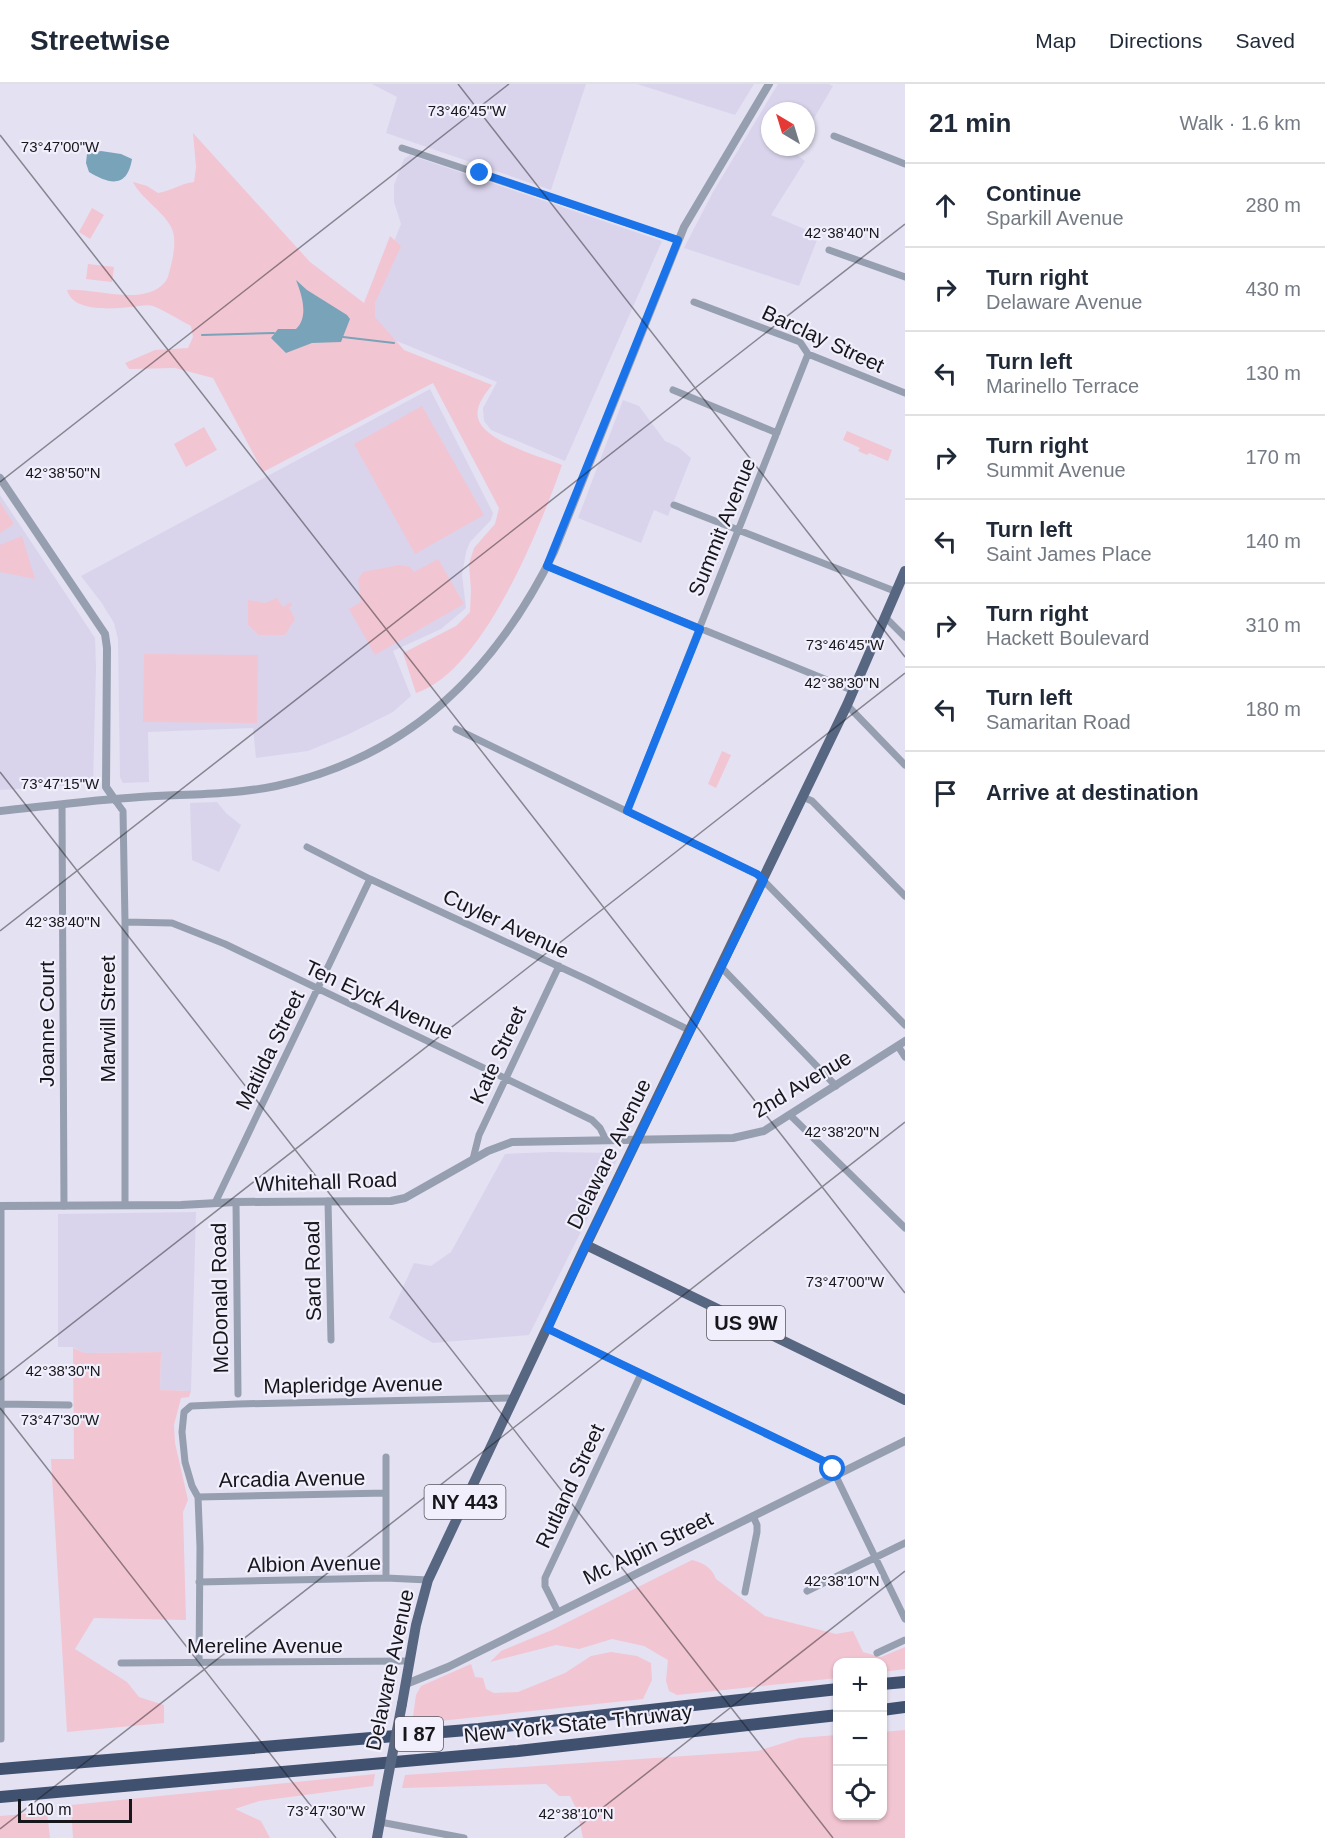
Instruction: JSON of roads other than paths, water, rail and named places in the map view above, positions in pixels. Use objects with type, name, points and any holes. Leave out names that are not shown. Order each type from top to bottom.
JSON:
[{"type":"highway","points":[[887,1684],[905,1682]]},
{"type":"highway","name":"New York State Thruway","points":[[0,1769],[479,1729],[833,1689]]},
{"type":"highway","points":[[887,1711],[905,1707]]},
{"type":"highway","points":[[887,1712],[905,1713]]},
{"type":"highway","name":"New York State Thruway","points":[[0,1797],[518,1751],[833,1715]]},
{"type":"main road","name":"Delaware Avenue","points":[[377,1838],[416,1624],[428,1581],[586,1245],[848,705],[905,571]]},
{"type":"main road","name":"US 9W","points":[[586,1245],[905,1400]]},
{"type":"street","points":[[0,811],[274,786],[327,771],[378,749],[411,729],[457,691],[508,632],[535,590],[547,566],[678,240],[699,200],[769,84]]},
{"type":"street","points":[[834,136],[905,164]]},
{"type":"street","points":[[402,148],[678,240]]},
{"type":"street","points":[[829,250],[905,277]]},
{"type":"street","name":"Barclay Street","points":[[694,302],[800,342],[808,354],[905,393]]},
{"type":"street","name":"Summit Avenue","points":[[627,811],[808,354]]},
{"type":"street","points":[[673,390],[777,433]]},
{"type":"street","points":[[0,478],[105,634],[107,645],[106,787],[115,800]]},
{"type":"street","points":[[674,505],[897,592]]},
{"type":"street","points":[[547,566],[854,691]]},
{"type":"street","points":[[886,618],[905,637]]},
{"type":"street","points":[[848,705],[905,765]]},
{"type":"street","points":[[456,729],[757,874],[905,1025]]},
{"type":"street","points":[[803,797],[812,801],[905,896]]},
{"type":"street","name":"Marwill Street","points":[[115,800],[123,811],[125,1205]]},
{"type":"street","name":"Joanne Court","points":[[62,805],[64,1206]]},
{"type":"street","name":"Cuyler Avenue","points":[[307,847],[691,1031]]},
{"type":"street","name":"Matilda Street","points":[[215,1203],[370,879]]},
{"type":"street","name":"Ten Eyck Avenue","points":[[125,922],[158,921],[182,926],[225,944],[592,1120],[600,1128],[606,1140]]},
{"type":"street","name":"Kate Street","points":[[473,1159],[479,1135],[559,966]]},
{"type":"street","points":[[721,967],[836,1086]]},
{"type":"street","points":[[901,1043],[905,1057]]},
{"type":"street","name":"2nd Avenue","points":[[639,1139],[733,1138],[764,1131],[901,1043]]},
{"type":"street","points":[[790,1115],[905,1228]]},
{"type":"street","name":"Whitehall Road","points":[[1,1206],[391,1201],[405,1198],[473,1159],[512,1142],[639,1139]]},
{"type":"street","name":"Sard Road","points":[[328,1201],[331,1340]]},
{"type":"street","name":"McDonald Road","points":[[236,1202],[238,1394]]},
{"type":"street","points":[[1,1206],[1,1739]]},
{"type":"street","points":[[548,1329],[830,1464],[905,1619]]},
{"type":"street","name":"Rutland Street","points":[[558,1612],[545,1586],[544,1578],[641,1374]]},
{"type":"street","name":"Mapleridge Avenue","points":[[198,1497],[192,1486],[183,1449],[184,1412],[191,1406],[515,1398]]},
{"type":"street","points":[[1,1404],[69,1405]]},
{"type":"street","name":"Mc Alpin Street","points":[[406,1684],[448,1667],[905,1441]]},
{"type":"street","points":[[386,1457],[386,1578]]},
{"type":"street","name":"Arcadia Avenue","points":[[198,1497],[386,1493]]},
{"type":"street","points":[[198,1497],[199,1664]]},
{"type":"street","points":[[745,1592],[757,1532],[753,1516]]},
{"type":"street","points":[[807,1591],[905,1543]]},
{"type":"street","name":"Albion Avenue","points":[[200,1582],[386,1578],[428,1581]]},
{"type":"street","points":[[877,1653],[905,1640]]},
{"type":"street","name":"Mereline Avenue","points":[[121,1663],[410,1661]]},
{"type":"street","points":[[380,1822],[464,1838]]},
{"type":"water","points":[[101,151],[121,154],[132,159],[126,175],[116,181],[110,181],[89,172],[86,163],[87,154]]},
{"type":"water","points":[[296,280],[350,319],[341,342],[312,343],[286,353],[271,338],[278,329],[296,329],[300,324],[303,306]]},
{"type":"waterway","points":[[202,335],[274,333]]},
{"type":"waterway","points":[[343,337],[394,343]]}]
